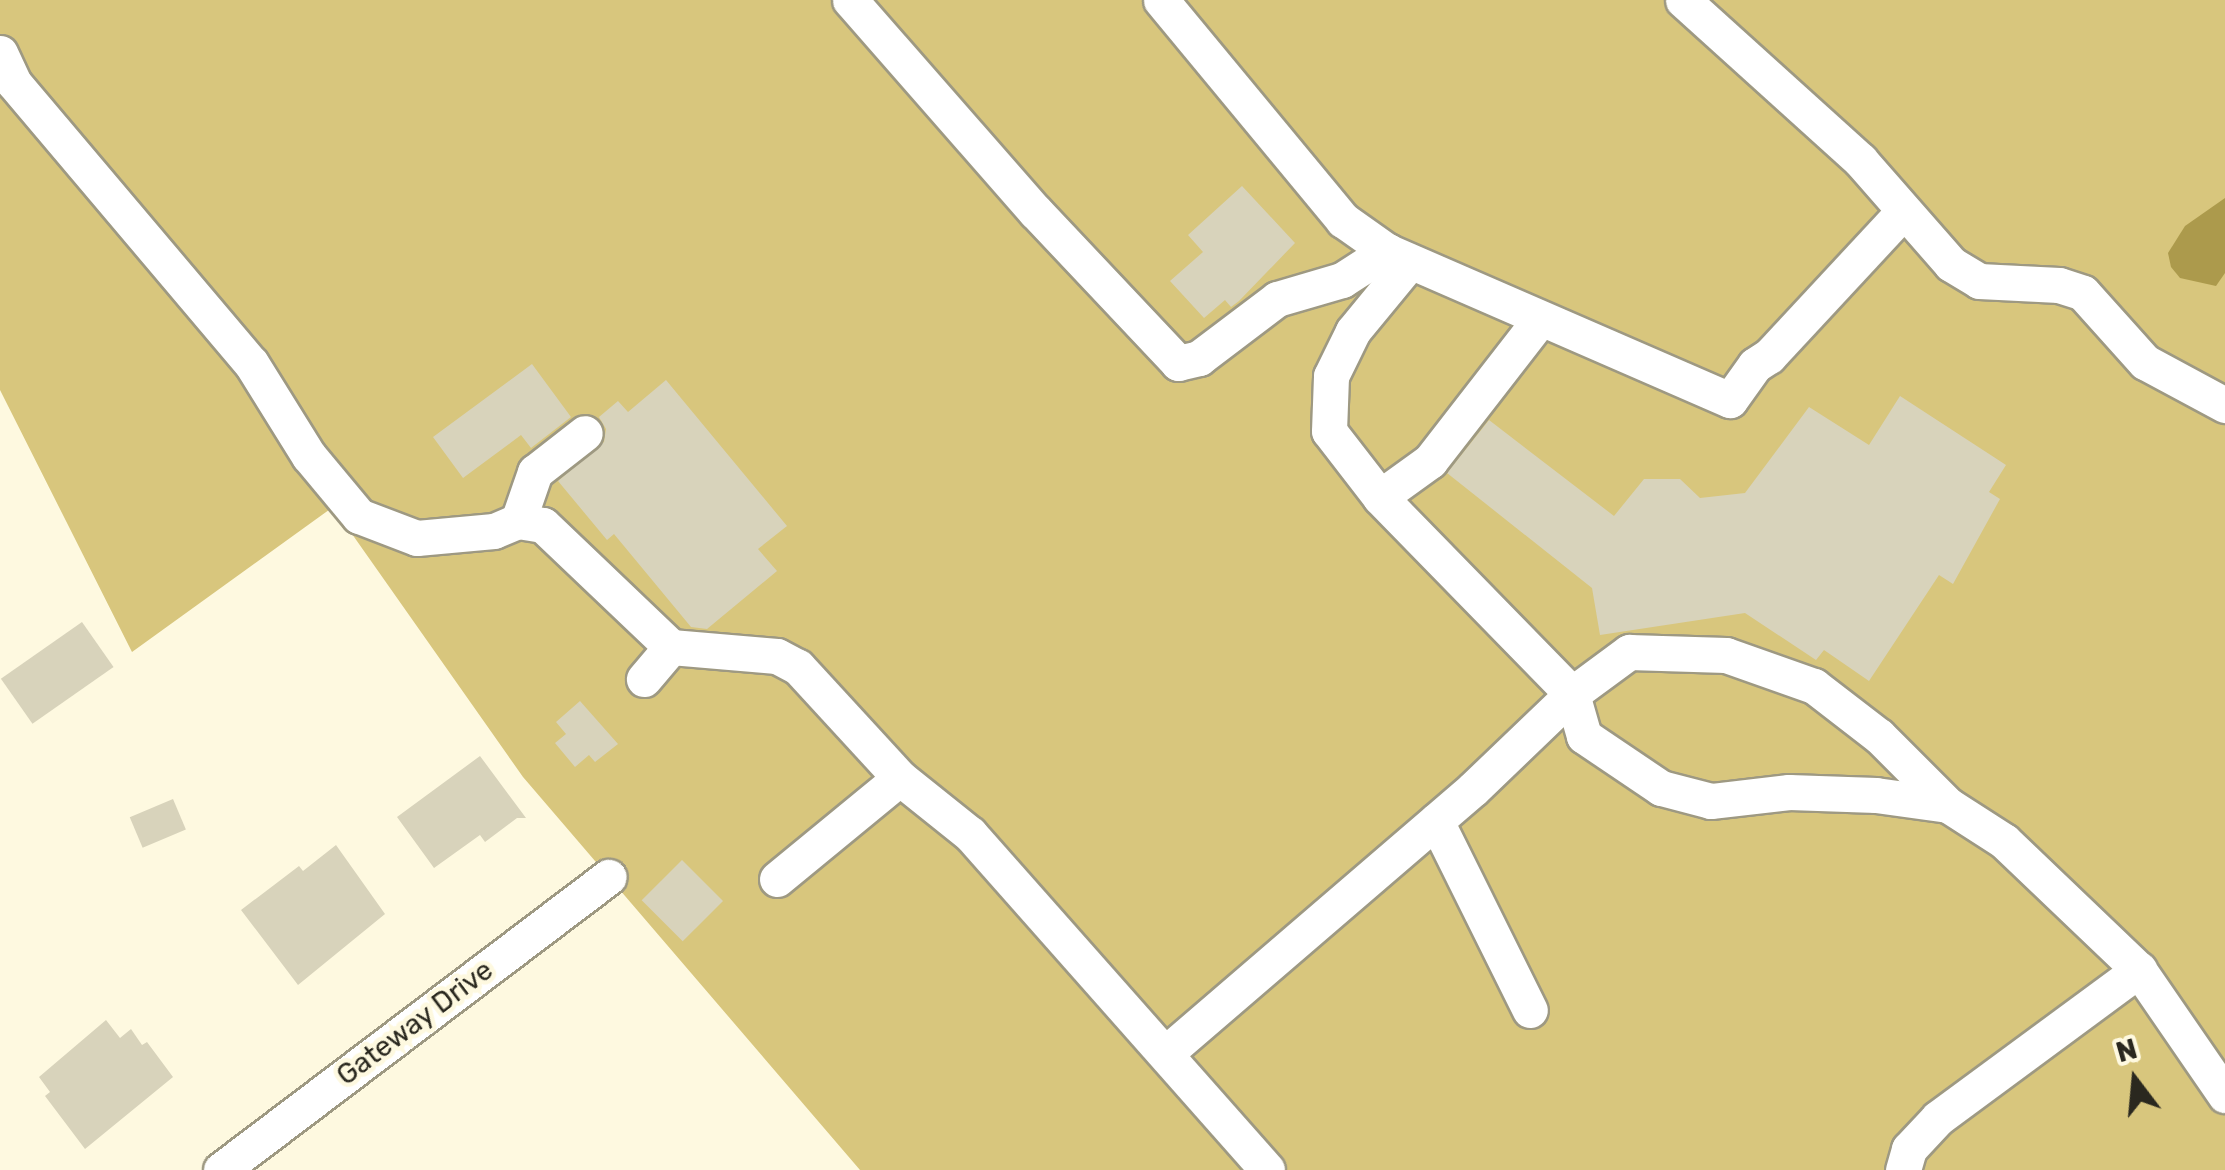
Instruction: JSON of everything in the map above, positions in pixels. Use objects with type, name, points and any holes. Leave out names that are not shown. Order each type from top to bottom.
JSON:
[{"type":"street","points":[[850,0],[1035,211],[1178,362],[1198,358],[1277,299],[1342,280],[1397,257]]},
{"type":"street","points":[[1161,0],[1344,220],[1397,257],[1730,400],[1755,365],[1769,356],[1903,212]]},
{"type":"street","points":[[1683,0],[1860,160],[1951,264],[1979,280],[2059,285],[2083,293],[2145,362],[2225,406]]},
{"type":"street","points":[[0,53],[14,82],[252,363],[309,456],[360,516],[417,538],[494,530],[518,521],[542,525],[672,646],[776,656],[798,668],[900,778],[970,834],[1267,1170]]},
{"type":"street","points":[[1397,257],[1331,376],[1329,432],[1380,497],[1572,694],[1584,736],[1661,788],[1711,800],[1789,792],[1876,795],[1948,805]]},
{"type":"street","points":[[1380,497],[1430,461],[1540,319]]},
{"type":"street","points":[[518,521],[536,472],[585,433]]},
{"type":"street","points":[[644,679],[672,646]]},
{"type":"street","points":[[1166,1053],[1436,821],[1572,694],[1629,652],[1726,655],[1814,686],[1879,736],[1948,805],[2004,841],[2140,970],[2225,1095]]},
{"type":"street","points":[[777,880],[900,778]]},
{"type":"street","points":[[1436,821],[1530,1010]]},
{"type":"street","name":"Gateway Drive","points":[[221,1170],[609,877]]},
{"type":"street","points":[[1903,1170],[1909,1149],[1938,1118],[2140,970]]},
{"type":"shaded area","points":[[0,0],[2225,0],[2225,1170],[860,1170],[523,777],[333,507],[132,652],[0,390]]},
{"type":"shaded area","points":[[2225,198],[2225,273],[2216,286],[2180,278],[2171,267],[2168,253],[2185,226]]},
{"type":"building","points":[[1242,186],[1295,243],[1239,301],[1231,307],[1225,300],[1204,318],[1170,281],[1203,252],[1188,235]]},
{"type":"building","points":[[532,364],[571,417],[531,448],[521,435],[463,478],[433,437]]},
{"type":"building","points":[[666,380],[787,526],[758,549],[777,571],[707,629],[691,627],[614,534],[607,540],[558,481],[604,442],[606,429],[599,417],[618,401],[628,412]]},
{"type":"building","points":[[1900,396],[2006,465],[1989,492],[2000,499],[1953,584],[1939,575],[1869,681],[1824,650],[1816,660],[1745,613],[1600,635],[1592,588],[1447,473],[1489,420],[1614,516],[1644,479],[1680,479],[1700,498],[1745,493],[1809,407],[1869,445]]},
{"type":"building","points":[[82,622],[114,667],[32,724],[1,679]]},
{"type":"building","points":[[580,701],[618,744],[595,762],[589,755],[575,767],[555,743],[566,734],[556,722]]},
{"type":"building","points":[[480,756],[526,818],[517,818],[485,842],[480,835],[434,868],[397,817]]},
{"type":"building","points":[[173,799],[186,829],[143,848],[130,817]]},
{"type":"building","points":[[336,845],[385,914],[298,985],[241,910],[299,866],[303,871]]},
{"type":"building","points":[[682,860],[723,901],[683,941],[642,900]]},
{"type":"building","points":[[106,1020],[120,1038],[131,1029],[142,1045],[147,1042],[173,1077],[85,1149],[45,1096],[50,1092],[39,1077]]}]
